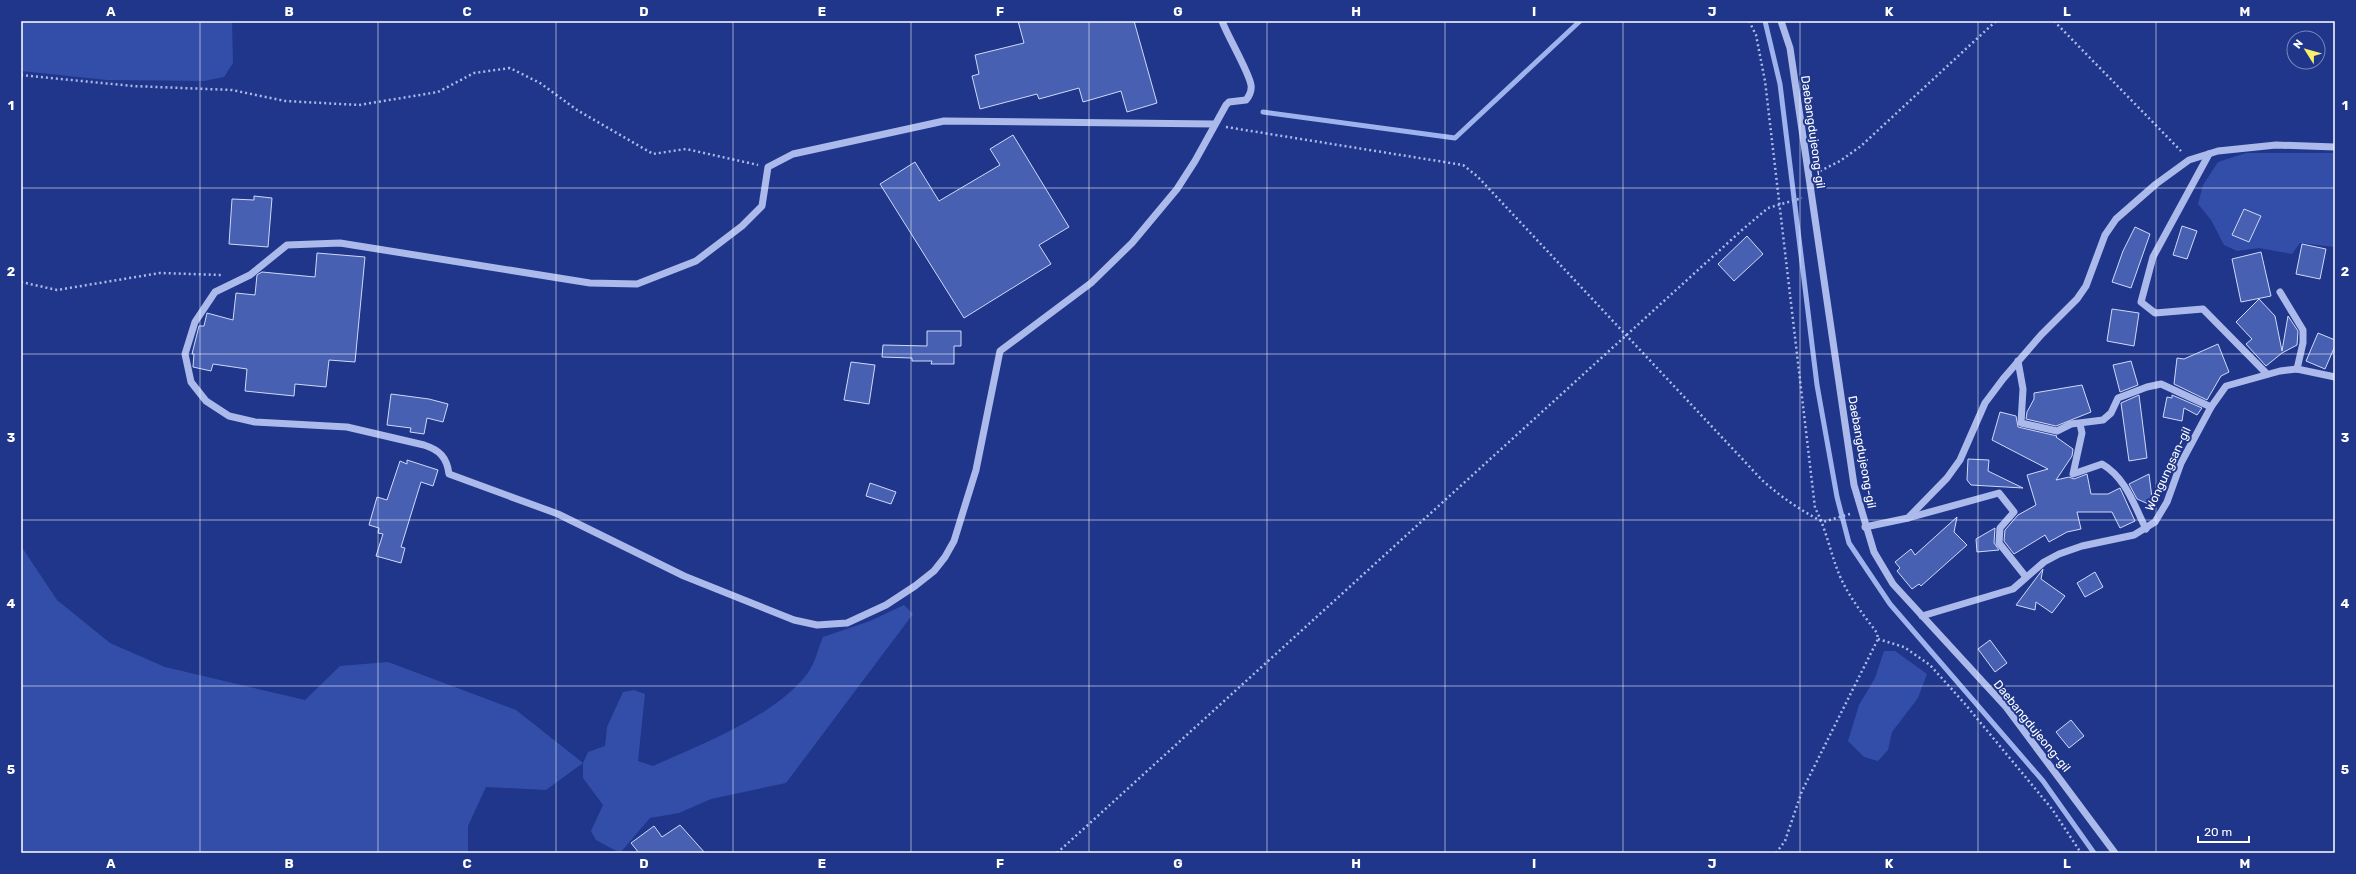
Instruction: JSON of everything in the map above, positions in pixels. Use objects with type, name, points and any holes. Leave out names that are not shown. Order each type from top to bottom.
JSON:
[{"type":"street","points":[[1214,124],[944,121],[793,154],[768,167],[762,206],[742,226],[696,261],[637,284],[590,283],[340,243],[287,245],[250,275],[215,292],[195,322],[186,354],[191,382],[206,401],[229,416],[255,422],[347,427],[372,431],[433,448],[444,457],[449,474],[558,514],[684,576],[805,624],[834,625],[847,623],[880,608],[934,572],[954,541],[976,470],[1000,350],[1092,283],[1132,243],[1176,189],[1195,161],[1214,124],[1226,105],[1230,102],[1246,100],[1251,93],[1250,80],[1222,21]]},
{"type":"street","name":"Daebangdujeong-gil","points":[[1782,21],[1790,48],[1854,485],[1865,527],[1874,552],[1893,584],[2006,707],[2115,853]]},
{"type":"street","points":[[1908,518],[1947,478],[1960,460],[1985,403],[2018,361],[2041,335],[2077,299],[2086,286],[2105,235],[2116,219],[2156,184],[2189,160],[2209,154],[2276,145],[2335,147]]},
{"type":"street","points":[[2209,154],[2153,257],[2141,302],[2155,313],[2203,309],[2267,374]]},
{"type":"street","points":[[2280,292],[2303,330],[2303,343],[2297,368]]},
{"type":"street","points":[[2018,361],[2023,389],[2022,423],[2057,431],[2071,424],[2104,420],[2111,413],[2118,398],[2161,384],[2211,407]]},
{"type":"street","name":"Wongungsan-gil","points":[[1922,616],[2012,589],[2044,562],[2059,554],[2082,546],[2134,535],[2146,529],[2155,522],[2164,508],[2181,463],[2211,407],[2226,386],[2267,374],[2297,368],[2335,377]]},
{"type":"street","points":[[2080,424],[2082,433],[2081,441],[2072,474],[2102,464],[2113,470],[2122,481],[2146,529]]},
{"type":"street","points":[[1865,527],[1908,518],[1999,494],[2014,512],[2000,528],[1999,543],[2026,577]]},
{"type":"path","points":[[1749,21],[1756,35],[1765,81],[1778,204],[1815,508],[1823,522],[1828,543],[1839,575],[1853,601],[1876,633],[1878,639],[1802,791],[1785,841],[1776,853]]},
{"type":"path","points":[[1809,176],[1840,161],[1861,146],[1996,21]]},
{"type":"path","points":[[2054,21],[2189,160]]},
{"type":"path","points":[[21,75],[132,86],[232,90],[285,100],[359,105],[438,92],[474,73],[510,68],[540,83],[577,110],[654,154],[686,149],[768,167]]},
{"type":"path","points":[[1214,124],[1231,129],[1463,165],[1477,176],[1626,337],[1762,480],[1782,498],[1802,512],[1823,522],[1853,513]]},
{"type":"path","points":[[1057,853],[1626,337],[1748,224],[1768,208],[1806,197]]},
{"type":"path","points":[[21,282],[57,290],[160,273],[228,275]]},
{"type":"path","points":[[1878,639],[1904,647],[1930,665],[1965,704],[2052,809],[2081,853]]},
{"type":"shaded area","points":[[21,21],[232,21],[233,63],[224,77],[204,81],[107,80],[21,71]]},
{"type":"shaded area","points":[[2246,153],[2335,153],[2335,247],[2300,243],[2292,254],[2259,248],[2237,251],[2224,245],[2211,220],[2198,204],[2203,185],[2218,162]]},
{"type":"shaded area","points":[[21,546],[57,600],[110,643],[165,667],[305,700],[340,666],[388,662],[516,710],[583,763],[546,790],[486,787],[468,826],[468,853],[21,853]]},
{"type":"shaded area","points":[[904,605],[913,614],[786,783],[711,799],[679,813],[650,818],[620,853],[596,840],[591,831],[603,805],[583,778],[583,763],[588,752],[605,746],[607,727],[623,692],[634,690],[645,694],[638,761],[653,766],[715,739],[757,716],[776,703],[793,689],[810,670],[823,637],[870,621]]},
{"type":"shaded area","points":[[1884,651],[1895,651],[1927,674],[1918,698],[1892,732],[1888,750],[1878,761],[1864,757],[1848,741],[1859,705],[1875,678]]},
{"type":"building","points":[[1018,21],[1134,21],[1157,103],[1127,112],[1121,91],[1083,102],[1079,88],[1039,99],[1037,94],[980,109],[972,76],[979,74],[975,55],[1024,43]]},
{"type":"building","points":[[1013,135],[1069,227],[1039,245],[1051,264],[964,318],[880,184],[915,162],[939,201],[1000,165],[990,149]]},
{"type":"building","points":[[254,196],[272,198],[268,247],[229,244],[232,199],[254,200]]},
{"type":"building","points":[[2244,209],[2261,216],[2249,242],[2232,235]]},
{"type":"building","points":[[2182,226],[2197,231],[2187,259],[2173,255]]},
{"type":"building","points":[[2135,227],[2150,234],[2131,288],[2112,282],[2123,251]]},
{"type":"building","points":[[1747,236],[1763,254],[1734,281],[1718,264]]},
{"type":"building","points":[[2302,244],[2326,249],[2320,279],[2296,274]]},
{"type":"building","points":[[2261,252],[2271,296],[2241,302],[2232,259]]},
{"type":"building","points":[[317,253],[365,257],[355,362],[329,360],[326,387],[295,384],[294,396],[245,391],[247,369],[213,364],[211,371],[193,367],[194,354],[192,354],[199,326],[204,326],[207,313],[233,320],[236,293],[255,295],[257,275],[262,272],[315,277]]},
{"type":"building","points":[[2259,299],[2275,316],[2282,351],[2288,316],[2298,331],[2297,345],[2282,353],[2266,366],[2246,344],[2252,339],[2236,322]]},
{"type":"building","points":[[2112,309],[2139,313],[2134,346],[2107,341]]},
{"type":"building","points":[[927,331],[961,331],[961,346],[954,346],[954,364],[931,364],[932,361],[912,361],[912,358],[882,357],[883,345],[927,346]]},
{"type":"building","points":[[2318,333],[2335,340],[2335,346],[2325,369],[2306,361]]},
{"type":"building","points":[[2218,344],[2229,372],[2221,376],[2207,400],[2174,384],[2177,358],[2184,359]]},
{"type":"building","points":[[2131,361],[2138,385],[2120,392],[2113,365]]},
{"type":"building","points":[[851,362],[875,365],[869,404],[844,400]]},
{"type":"building","points":[[2082,385],[2091,412],[2056,426],[2026,419],[2027,412],[2034,399],[2034,393]]},
{"type":"building","points":[[391,394],[429,399],[448,404],[443,422],[427,418],[424,434],[410,432],[411,428],[387,425]]},
{"type":"building","points":[[2139,395],[2147,458],[2129,461],[2121,403]]},
{"type":"building","points":[[2172,395],[2202,408],[2197,415],[2184,408],[2182,421],[2163,417],[2167,397],[2172,398]]},
{"type":"building","points":[[2000,412],[2016,416],[2018,427],[2057,436],[2056,437],[2073,449],[2072,456],[2056,480],[2069,477],[2074,479],[2087,474],[2091,494],[2108,494],[2120,488],[2135,521],[2120,528],[2112,512],[2077,512],[2081,529],[2067,532],[2049,542],[2045,535],[2014,554],[2004,541],[2005,530],[2018,515],[2036,505],[2027,475],[2048,469],[1992,440]]},
{"type":"building","points":[[1968,459],[1989,460],[1988,471],[2023,488],[1971,485],[1967,480]]},
{"type":"building","points":[[407,460],[438,470],[433,486],[421,482],[401,547],[405,548],[401,563],[376,556],[383,534],[378,533],[379,528],[369,525],[377,497],[387,500],[400,461],[407,464]]},
{"type":"building","points":[[2149,474],[2153,506],[2137,499],[2129,484]]},
{"type":"building","points":[[870,483],[896,492],[891,504],[866,496]]},
{"type":"building","points":[[1957,517],[1954,532],[1967,545],[1921,586],[1919,584],[1912,589],[1897,571],[1900,568],[1895,562],[1911,549],[1915,555]]},
{"type":"building","points":[[1995,528],[1994,543],[1999,550],[1977,552],[1976,539]]},
{"type":"building","points":[[2043,569],[2041,579],[2065,596],[2052,613],[2036,602],[2035,610],[2016,605]]},
{"type":"building","points":[[2095,572],[2103,587],[2085,597],[2077,583]]},
{"type":"building","points":[[1990,640],[2007,663],[1995,672],[1978,649]]},
{"type":"building","points":[[2071,720],[2084,736],[2069,748],[2056,732]]},
{"type":"building","points":[[680,825],[705,853],[639,853],[631,843],[654,826],[662,837]]},
{"type":"waterway","points":[[1263,112],[1455,138],[1580,21]]},
{"type":"waterway","points":[[1765,21],[1780,84],[1817,385],[1837,497],[1849,543],[1890,604],[2043,781],[2094,853]]}]
